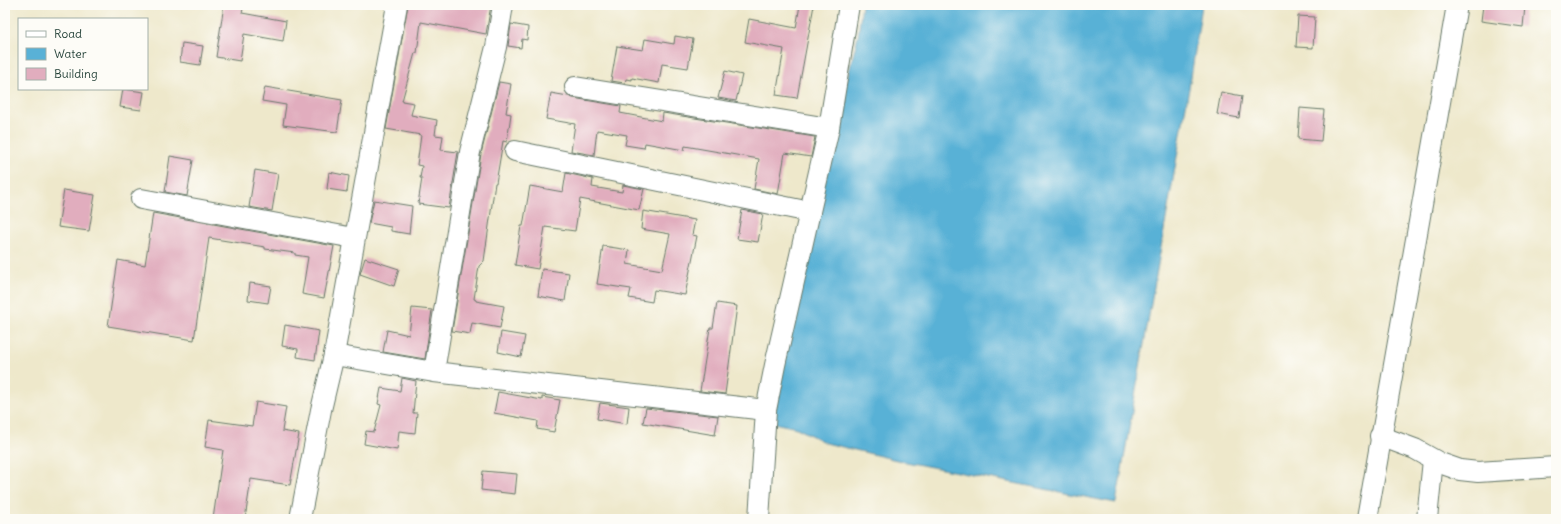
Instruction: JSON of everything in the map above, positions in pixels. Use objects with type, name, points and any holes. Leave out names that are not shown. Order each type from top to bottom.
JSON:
[{"type":"street","points":[[300,519],[321,410],[334,355],[397,5]]},
{"type":"street","points":[[434,372],[470,152],[496,47],[503,5]]},
{"type":"street","points":[[759,519],[766,410],[829,128],[849,5]]},
{"type":"street","points":[[1367,519],[1380,436],[1457,5]]},
{"type":"street","points":[[575,87],[829,128]]},
{"type":"street","points":[[514,151],[810,212]]},
{"type":"street","points":[[141,199],[354,238]]},
{"type":"street","points":[[334,355],[434,372],[766,410]]},
{"type":"street","points":[[1380,436],[1415,449],[1434,460],[1460,470],[1478,472],[1556,467]]},
{"type":"street","points":[[1427,519],[1434,460]]},
{"type":"water","points":[[862,5],[1202,5],[1191,77],[1116,503],[901,461],[826,443],[797,428],[774,423],[781,360],[836,122],[858,36]]},
{"type":"building","points":[[224,5],[244,5],[242,13],[286,21],[283,41],[244,34],[240,61],[216,57]]},
{"type":"building","points":[[408,5],[491,5],[486,34],[421,22],[417,53],[415,53],[402,101],[414,103],[411,115],[437,120],[435,135],[443,136],[441,150],[458,152],[449,208],[418,204],[422,178],[420,178],[422,166],[417,165],[421,135],[386,129]]},
{"type":"building","points":[[800,5],[814,5],[797,98],[776,95],[784,49],[745,42],[749,19],[796,28]]},
{"type":"building","points":[[1483,5],[1525,6],[1523,27],[1481,21]]},
{"type":"building","points":[[1298,16],[1315,17],[1313,48],[1296,47]]},
{"type":"building","points":[[511,24],[528,27],[527,40],[522,39],[521,48],[508,46]]},
{"type":"building","points":[[675,36],[693,39],[688,68],[662,64],[659,83],[632,78],[632,80],[626,79],[625,83],[611,81],[617,46],[643,50],[645,39],[674,44]]},
{"type":"building","points":[[182,43],[203,46],[200,65],[180,62]]},
{"type":"building","points":[[725,71],[742,75],[736,101],[718,98]]},
{"type":"building","points":[[499,82],[511,84],[506,113],[511,114],[507,142],[503,141],[495,183],[484,261],[479,266],[474,299],[476,301],[504,306],[500,328],[472,323],[470,334],[452,331],[481,154]]},
{"type":"building","points":[[265,87],[342,100],[337,132],[283,125],[286,105],[262,101]]},
{"type":"building","points":[[123,90],[144,92],[141,110],[120,107]]},
{"type":"building","points":[[1221,92],[1242,96],[1239,118],[1217,114]]},
{"type":"building","points":[[551,93],[621,106],[620,113],[662,121],[663,113],[815,137],[811,157],[785,153],[778,194],[754,189],[759,159],[685,146],[684,150],[645,143],[644,148],[625,145],[627,135],[597,130],[594,155],[571,151],[575,124],[546,119]]},
{"type":"building","points":[[1300,108],[1324,110],[1321,141],[1298,139]]},
{"type":"building","points":[[170,156],[193,160],[187,196],[165,192]]},
{"type":"building","points":[[255,170],[278,174],[272,211],[249,207]]},
{"type":"building","points":[[329,172],[349,176],[347,192],[327,189]]},
{"type":"building","points":[[566,173],[593,179],[592,187],[622,192],[623,185],[644,189],[639,210],[580,199],[575,231],[545,227],[538,269],[515,265],[521,226],[523,226],[530,186],[563,192]]},
{"type":"building","points":[[64,190],[95,195],[89,231],[58,227]]},
{"type":"building","points":[[374,200],[412,206],[409,234],[391,231],[391,227],[369,223]]},
{"type":"building","points":[[742,210],[763,214],[758,242],[737,239]]},
{"type":"building","points":[[643,211],[695,220],[692,235],[697,236],[685,295],[654,290],[652,302],[629,298],[631,289],[597,284],[603,246],[629,250],[627,264],[662,270],[670,234],[641,229]]},
{"type":"building","points":[[153,213],[334,246],[324,298],[302,294],[308,257],[295,255],[295,253],[265,249],[265,247],[209,238],[194,340],[108,326],[118,260],[145,265]]},
{"type":"building","points":[[365,258],[399,269],[394,286],[360,274]]},
{"type":"building","points":[[542,269],[569,273],[565,301],[538,296]]},
{"type":"building","points":[[250,283],[271,286],[268,303],[248,300]]},
{"type":"building","points":[[717,303],[737,306],[725,394],[700,391],[710,328],[713,328]]},
{"type":"building","points":[[412,308],[432,310],[425,359],[383,352],[387,330],[409,335]]},
{"type":"building","points":[[285,325],[319,331],[315,360],[297,357],[298,349],[282,346]]},
{"type":"building","points":[[501,332],[525,336],[521,357],[498,352]]},
{"type":"building","points":[[402,378],[416,381],[413,413],[417,413],[415,433],[399,431],[397,450],[364,444],[366,431],[374,432],[381,405],[378,404],[381,388],[400,391]]},
{"type":"building","points":[[498,392],[542,400],[542,397],[560,400],[554,432],[537,429],[538,421],[494,413]]},
{"type":"building","points":[[256,402],[286,407],[282,431],[299,434],[290,485],[251,479],[245,519],[213,519],[223,450],[205,447],[209,420],[252,426]]},
{"type":"building","points":[[600,403],[629,407],[627,424],[597,419]]},
{"type":"building","points":[[646,408],[718,416],[715,435],[643,423]]},
{"type":"building","points":[[483,471],[517,474],[515,494],[481,490]]}]
